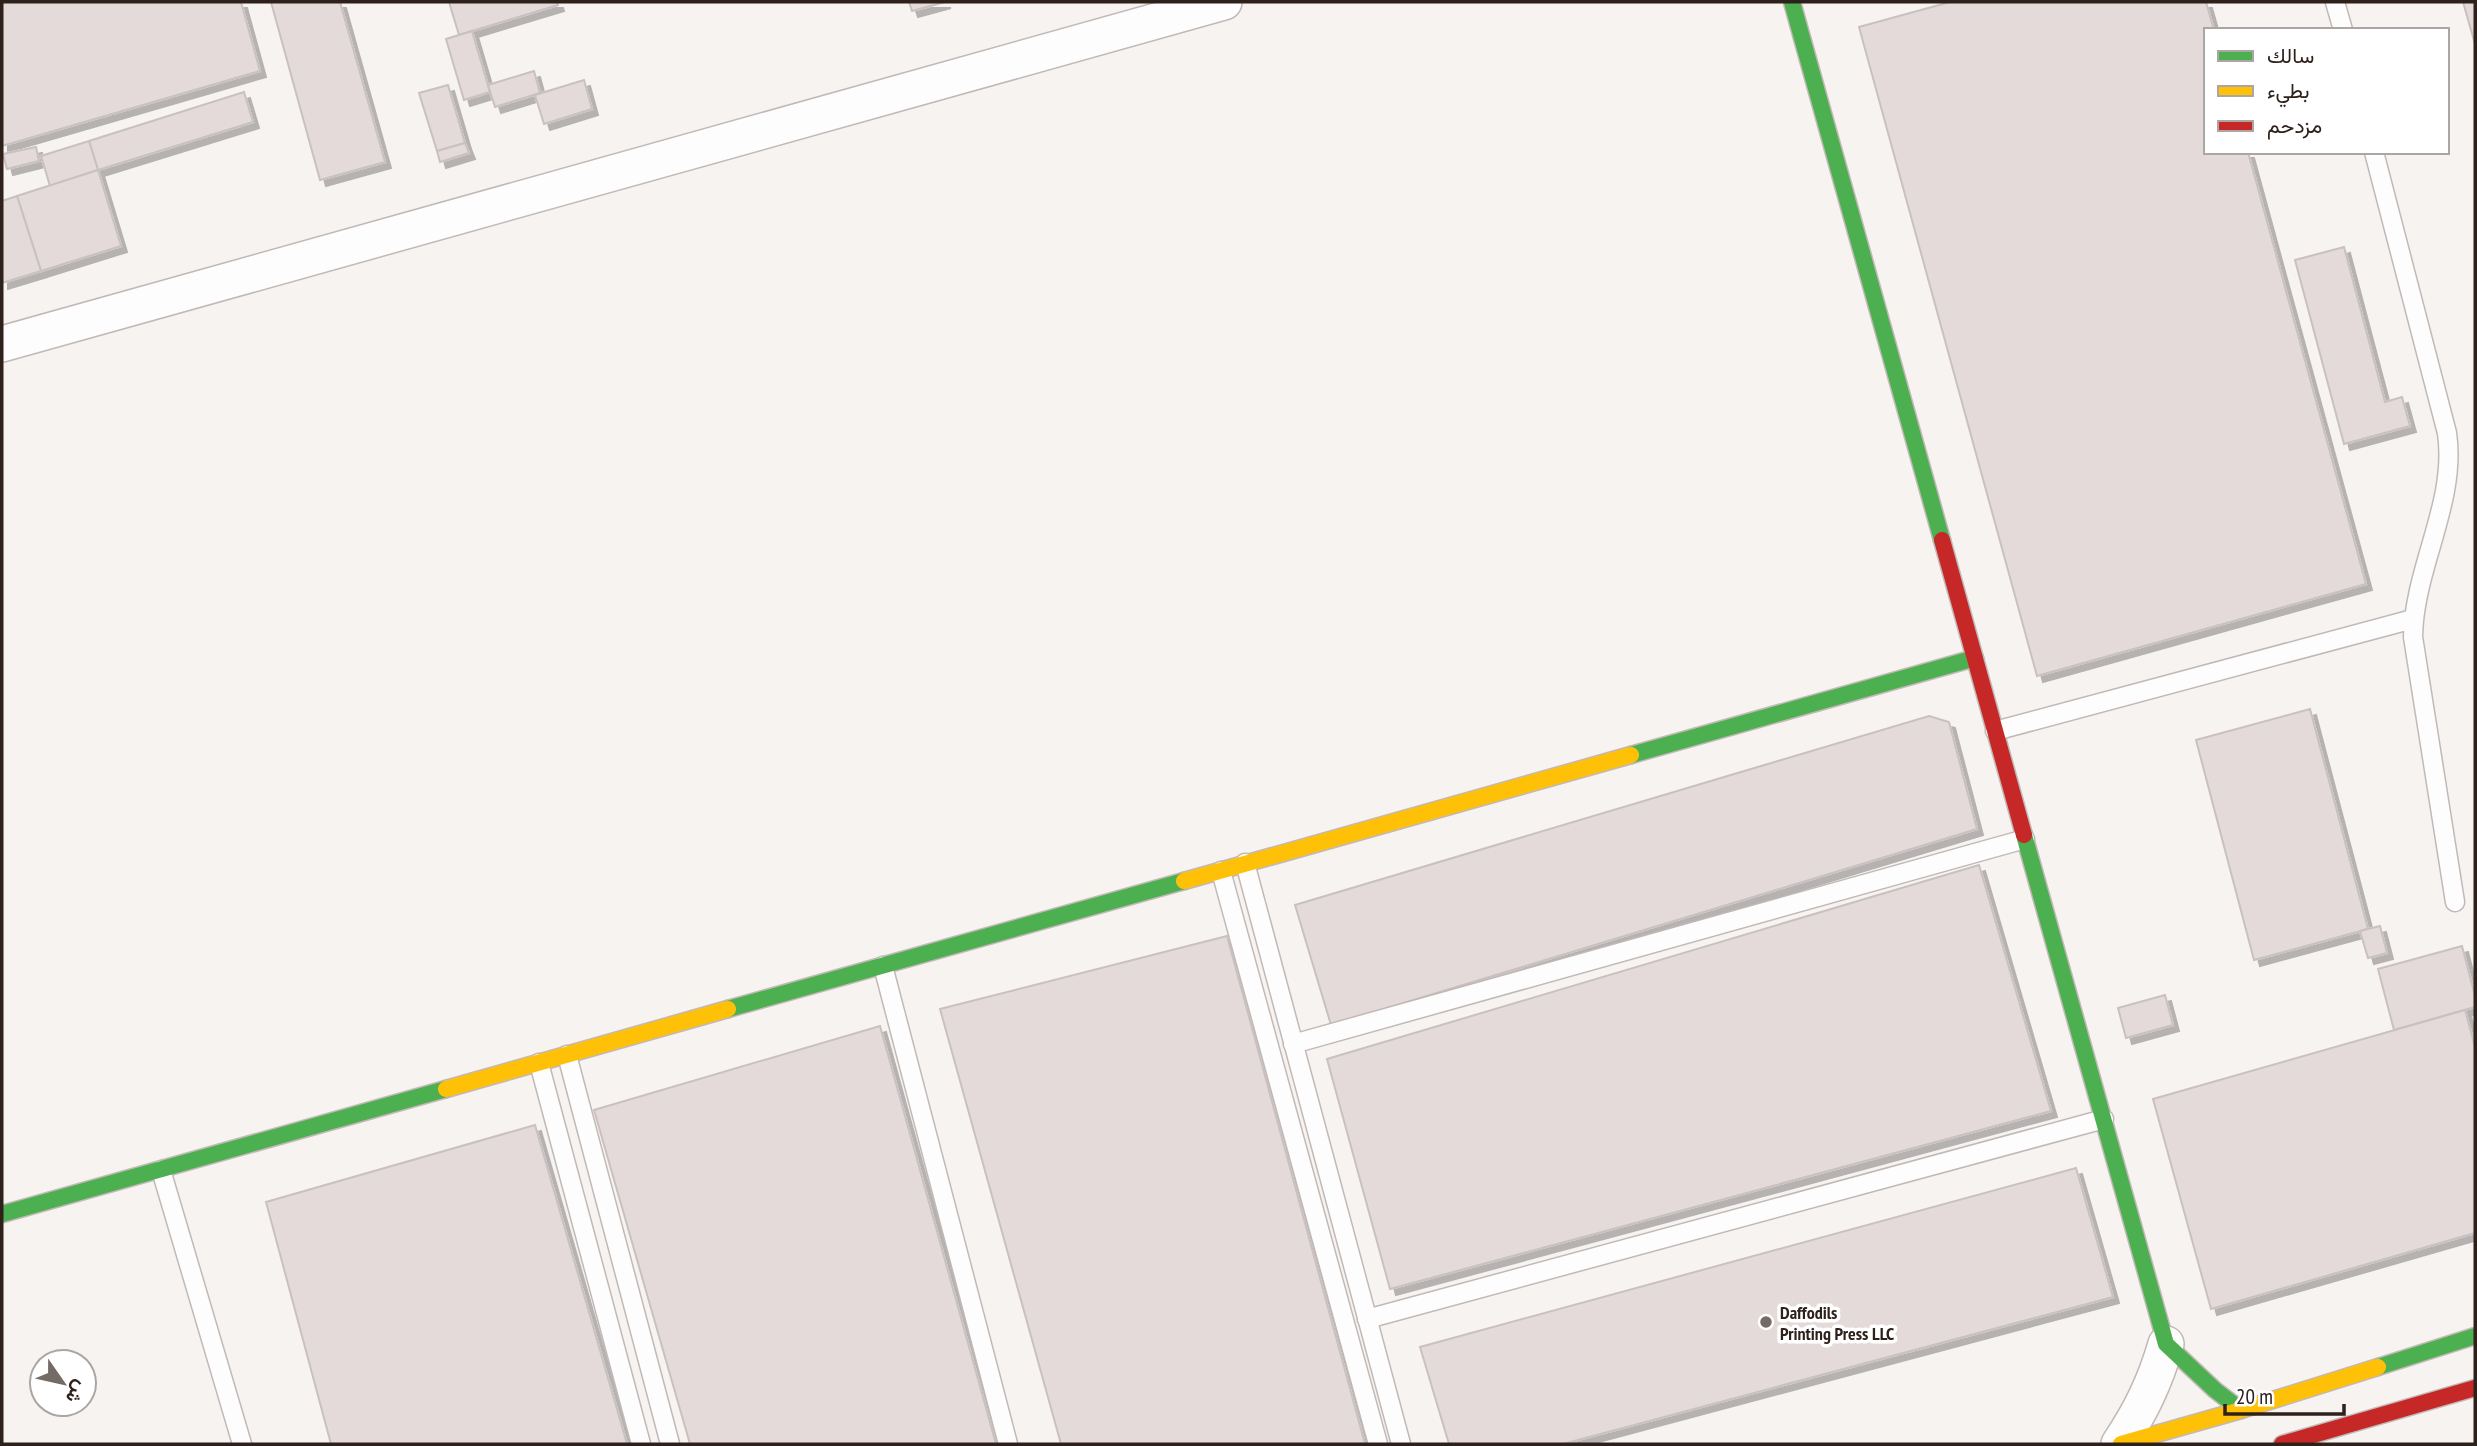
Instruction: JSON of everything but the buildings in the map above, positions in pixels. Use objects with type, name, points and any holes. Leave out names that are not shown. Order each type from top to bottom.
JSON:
[{"type":"street","points":[[2,344],[1186,7],[1224,2]]},
{"type":"street","points":[[1792,2],[2166,1344],[2215,1390],[2241,1410]]},
{"type":"street","points":[[2,1214],[1975,658]]},
{"type":"street","points":[[2120,1444],[2241,1410],[2475,1336]]},
{"type":"street","points":[[2120,1444],[2155,1380],[2166,1344]]},
{"type":"street","points":[[2282,1444],[2475,1388]]},
{"type":"lane","points":[[2335,2],[2342,28]]},
{"type":"lane","points":[[2375,154],[2447,433],[2449,452],[2446,491],[2415,600],[2413,619],[2415,655],[2455,902]]},
{"type":"lane","points":[[1995,731],[2413,619]]},
{"type":"lane","points":[[1293,1044],[2025,839]]},
{"type":"lane","points":[[1245,863],[1401,1444]]},
{"type":"lane","points":[[1221,871],[1378,1444]]},
{"type":"lane","points":[[883,966],[1008,1444]]},
{"type":"lane","points":[[567,1055],[670,1444]]},
{"type":"lane","points":[[539,1063],[640,1444]]},
{"type":"lane","points":[[1367,1319],[2104,1119]]},
{"type":"lane","points":[[161,1170],[242,1444]]},
{"type":"traffic: fast","points":[[1792,2],[1942,540]]},
{"type":"traffic: fast","points":[[1631,755],[1975,658]]},
{"type":"traffic: fast","points":[[2024,835],[2166,1344],[2215,1390],[2241,1410]]},
{"type":"traffic: fast","points":[[728,1009],[1184,881]]},
{"type":"traffic: fast","points":[[2,1214],[446,1089]]},
{"type":"traffic: fast","points":[[2378,1367],[2475,1336]]},
{"type":"traffic: slow","points":[[1184,881],[1631,755]]},
{"type":"traffic: slow","points":[[446,1089],[728,1009]]},
{"type":"traffic: slow","points":[[2121,1444],[2378,1367]]},
{"type":"traffic: jam","points":[[1942,540],[2024,835]]},
{"type":"traffic: jam","points":[[2282,1444],[2475,1388]]},
{"type":"place","name":"Daffodils Printing Press LLC","points":[[1766,1322]]}]
